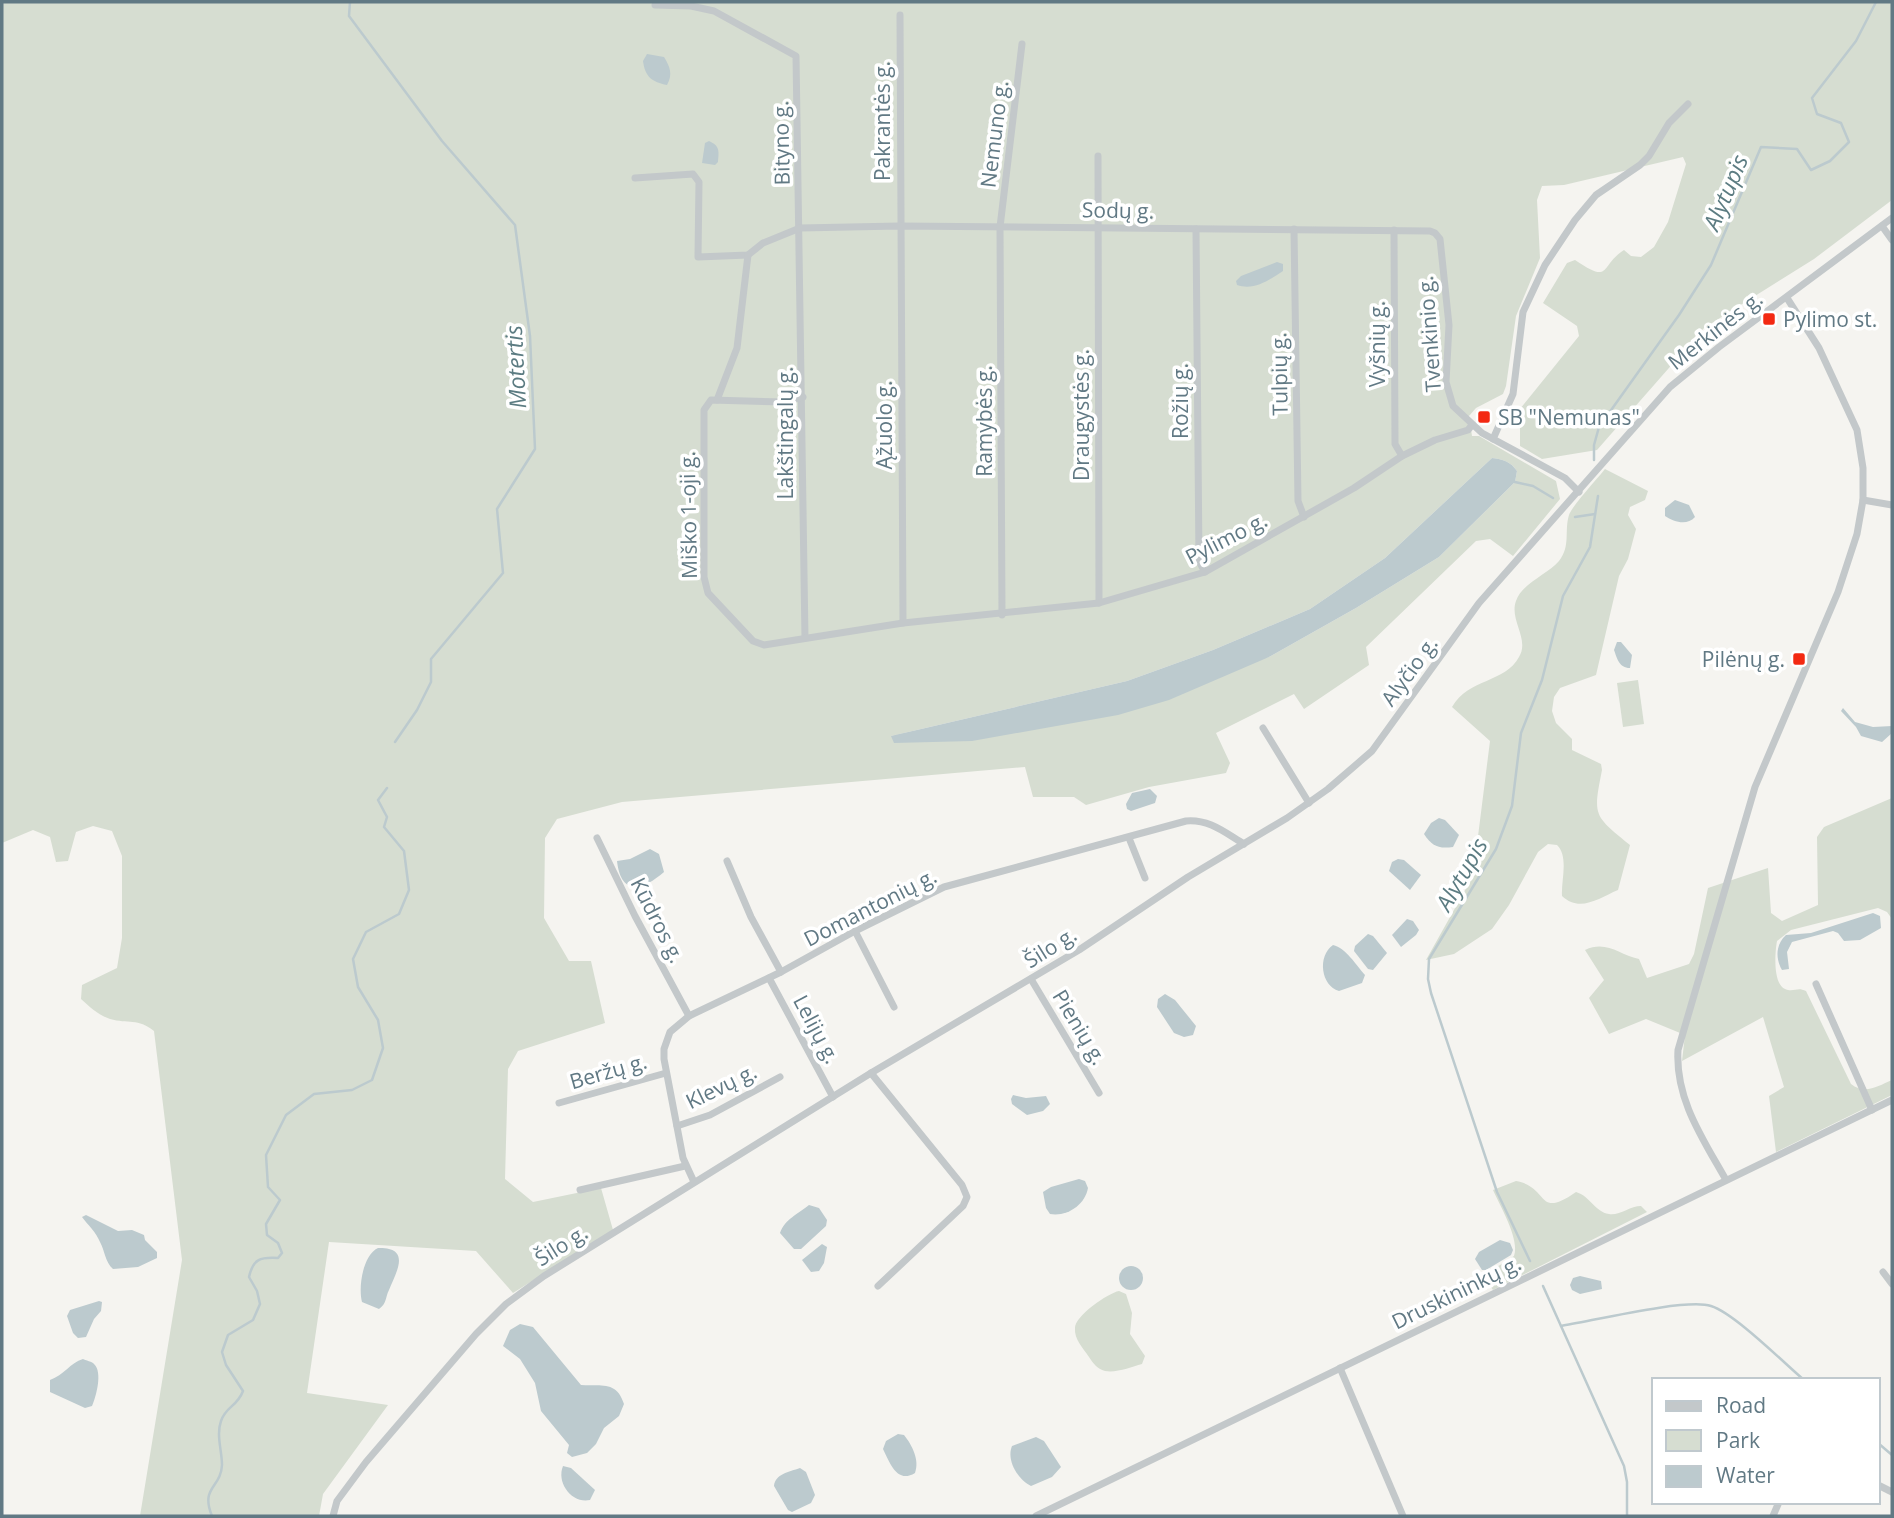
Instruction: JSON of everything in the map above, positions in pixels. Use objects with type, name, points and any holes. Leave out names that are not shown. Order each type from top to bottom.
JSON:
[{"type":"street","name":"Bityno g.","points":[[655,5],[691,6],[714,11],[796,56],[800,228]]},
{"type":"street","name":"Pakrantės g.","points":[[900,15],[900,226]]},
{"type":"street","name":"Nemuno g.","points":[[1000,227],[1022,44]]},
{"type":"street","points":[[1493,439],[1513,394],[1523,312],[1545,265],[1575,220],[1596,195],[1640,165],[1649,156],[1669,123],[1688,104]]},
{"type":"street","name":"Draugystės g.","points":[[1098,156],[1099,603]]},
{"type":"street","points":[[635,178],[693,174],[699,182],[698,257],[748,255],[763,243],[800,228]]},
{"type":"street","name":"Merkinės g.","points":[[1579,492],[1670,387],[1719,347],[1892,218]]},
{"type":"street","name":"Ąžuolo g.","points":[[900,226],[903,623]]},
{"type":"street","points":[[1882,226],[1892,240]]},
{"type":"street","name":"Ramybės g.","points":[[1000,227],[1002,615]]},
{"type":"street","name":"Sodų g.","points":[[800,228],[1098,227],[1430,230],[1436,233]]},
{"type":"street","name":"Lakštingalų g.","points":[[800,228],[805,638]]},
{"type":"street","name":"Rožių g.","points":[[1196,229],[1199,561],[1205,572]]},
{"type":"street","name":"Tulpių g.","points":[[1294,229],[1298,501],[1304,516]]},
{"type":"street","name":"Vyšnių g.","points":[[1394,230],[1395,444],[1402,456]]},
{"type":"street","name":"Tvenkinio g.","points":[[1436,233],[1440,239],[1449,325],[1449,395],[1453,406],[1472,425]]},
{"type":"street","points":[[748,255],[737,348],[717,400],[784,402],[803,397]]},
{"type":"street","points":[[1726,1180],[1684,1100],[1679,1082],[1678,1050],[1755,787],[1839,592],[1857,534],[1863,500],[1863,468],[1857,430],[1819,348],[1787,298]]},
{"type":"street","name":"Miško 1-oji g.","points":[[717,400],[708,402],[704,410],[704,577],[708,593],[753,641],[764,645],[805,638]]},
{"type":"street","points":[[1472,425],[1565,478],[1579,492]]},
{"type":"street","name":"Pylimo g.","points":[[805,638],[903,623],[1099,603],[1205,572],[1354,488],[1402,456],[1435,440],[1468,430],[1472,425]]},
{"type":"street","name":"Alyčio g.","points":[[1244,844],[1309,803],[1372,751],[1479,603],[1579,492]]},
{"type":"street","points":[[1863,500],[1892,505]]},
{"type":"street","points":[[1263,728],[1309,803]]},
{"type":"street","name":"Domantonių g.","points":[[694,1182],[685,1166],[666,1073],[664,1049],[670,1032],[689,1016],[781,972],[855,931],[944,887],[1186,821],[1200,820],[1210,823],[1244,844]]},
{"type":"street","name":"Kūdros g.","points":[[597,838],[689,1016]]},
{"type":"street","points":[[1129,838],[1145,878]]},
{"type":"street","name":"Šilo g.","points":[[333,1516],[337,1501],[366,1462],[475,1334],[506,1304],[544,1276],[694,1182],[1031,979],[1188,877],[1244,844]]},
{"type":"street","name":"Lelijų g.","points":[[727,860],[751,917],[781,972]]},
{"type":"street","points":[[855,931],[894,1007]]},
{"type":"street","name":"Lelijų g.","points":[[769,978],[834,1097]]},
{"type":"street","name":"Pienių g.","points":[[1031,979],[1099,1093]]},
{"type":"street","points":[[1816,985],[1872,1110]]},
{"type":"street","name":"Beržų g.","points":[[559,1102],[666,1073]]},
{"type":"street","points":[[871,1073],[962,1185],[967,1197],[963,1206],[878,1286]]},
{"type":"street","name":"Klevų g.","points":[[677,1126],[710,1115],[780,1077]]},
{"type":"street","name":"Druskininkų g.","points":[[1036,1516],[1892,1100]]},
{"type":"street","points":[[580,1189],[685,1166]]},
{"type":"street","points":[[1882,1272],[1892,1284]]},
{"type":"street","points":[[1340,1368],[1403,1516]]},
{"type":"green space","points":[[2,2],[1892,2],[1892,200],[1814,259],[1704,328],[1597,450],[1542,459],[1520,446],[1520,409],[1579,336],[1577,326],[1543,303],[1567,263],[1575,260],[1600,272],[1624,250],[1631,256],[1641,257],[1654,247],[1668,222],[1686,164],[1683,157],[1564,185],[1542,186],[1537,200],[1540,258],[1516,316],[1506,386],[1503,394],[1476,408],[1469,416],[1472,436],[1479,436],[1556,481],[1560,499],[1513,556],[1490,539],[1476,541],[1366,647],[1369,665],[1304,709],[1294,694],[1216,733],[1230,763],[1226,773],[1149,787],[1086,805],[1074,797],[1033,797],[1025,767],[622,802],[557,819],[545,838],[544,918],[569,961],[591,961],[605,1023],[518,1051],[508,1069],[505,1179],[533,1202],[601,1188],[613,1230],[513,1293],[476,1251],[329,1242],[307,1393],[388,1405],[323,1494],[319,1516],[140,1516],[182,1260],[154,1031],[138,1023],[106,1017],[81,999],[82,985],[117,968],[122,938],[122,856],[112,831],[93,826],[76,832],[68,861],[56,862],[50,837],[33,830],[2,843]],"holes":[[[1492,458],[1515,468],[1515,482],[1439,557],[1269,657],[891,736],[1127,681],[1213,650],[1310,609],[1385,558]]]},
{"type":"green space","points":[[1605,469],[1648,491],[1645,500],[1630,507],[1628,515],[1636,529],[1628,559],[1619,576],[1596,675],[1560,688],[1554,697],[1552,711],[1556,723],[1572,739],[1572,750],[1601,764],[1597,797],[1599,814],[1609,827],[1630,845],[1618,890],[1583,904],[1569,901],[1562,896],[1564,862],[1561,850],[1557,845],[1548,844],[1538,852],[1509,905],[1492,929],[1454,954],[1426,960],[1473,876],[1490,741],[1452,707],[1459,698],[1477,685],[1505,672],[1519,657],[1522,643],[1515,615],[1516,601],[1529,584],[1559,561],[1565,550],[1571,511]]},
{"type":"green space","points":[[1638,680],[1644,724],[1623,727],[1617,683]]},
{"type":"green space","points":[[1892,798],[1892,919],[1887,912],[1878,908],[1791,930],[1777,941],[1775,961],[1777,977],[1783,988],[1806,991],[1851,1084],[1866,1089],[1892,1080],[1892,1095],[1776,1152],[1769,1096],[1784,1087],[1763,1017],[1682,1061],[1685,1035],[1646,1019],[1609,1034],[1589,998],[1604,980],[1585,950],[1606,947],[1639,959],[1647,978],[1689,964],[1694,954],[1708,888],[1768,868],[1771,913],[1782,921],[1818,905],[1817,837],[1824,827]]},
{"type":"green space","points":[[1516,1181],[1527,1184],[1548,1202],[1555,1203],[1576,1192],[1604,1213],[1617,1214],[1641,1206],[1647,1212],[1493,1290],[1483,1276],[1514,1256],[1515,1249],[1508,1223],[1493,1190]]},
{"type":"green space","points":[[1119,1291],[1126,1294],[1132,1313],[1130,1334],[1145,1356],[1142,1364],[1105,1371],[1096,1366],[1082,1347],[1075,1328],[1080,1317],[1093,1306]]},
{"type":"water","points":[[647,54],[664,57],[670,71],[667,85],[653,80],[645,71],[643,61]]},
{"type":"water","points":[[709,141],[718,149],[718,162],[715,165],[702,163],[705,143]]},
{"type":"water","points":[[1277,262],[1283,264],[1283,271],[1272,278],[1255,286],[1237,285],[1236,281],[1241,276]]},
{"type":"water","points":[[1492,458],[1500,459],[1515,468],[1515,482],[1439,557],[1269,657],[1169,700],[1118,715],[972,741],[894,743],[891,736],[1127,681],[1213,650],[1310,609],[1385,558]]},
{"type":"water","points":[[1675,500],[1689,505],[1695,517],[1692,520],[1680,522],[1665,516],[1665,508]]},
{"type":"water","points":[[1617,642],[1621,642],[1632,655],[1630,668],[1623,666],[1617,659],[1614,650]]},
{"type":"water","points":[[1843,708],[1855,722],[1873,727],[1892,726],[1892,733],[1882,742],[1861,736],[1841,711]]},
{"type":"water","points":[[1150,789],[1157,796],[1155,803],[1131,811],[1127,809],[1126,804],[1132,793]]},
{"type":"water","points":[[1439,818],[1445,820],[1459,835],[1453,847],[1436,846],[1424,834],[1431,823]]},
{"type":"water","points":[[650,849],[659,854],[664,872],[641,886],[628,885],[619,872],[617,861],[630,859]]},
{"type":"water","points":[[1404,860],[1421,875],[1410,890],[1389,871],[1392,862]]},
{"type":"water","points":[[1873,913],[1880,916],[1881,928],[1860,940],[1844,941],[1833,931],[1792,942],[1787,952],[1789,969],[1782,970],[1778,951],[1786,935],[1811,933]]},
{"type":"water","points":[[1407,919],[1413,921],[1419,930],[1401,947],[1392,935]]},
{"type":"water","points":[[1368,934],[1373,936],[1387,953],[1373,970],[1368,969],[1354,951],[1355,946]]},
{"type":"water","points":[[1333,945],[1346,953],[1365,975],[1362,983],[1339,991],[1328,983],[1323,963]]},
{"type":"water","points":[[1165,994],[1175,1000],[1196,1026],[1193,1035],[1184,1037],[1174,1033],[1157,1007],[1158,999]]},
{"type":"water","points":[[1013,1095],[1026,1098],[1046,1096],[1050,1104],[1043,1111],[1027,1115],[1012,1104]]},
{"type":"water","points":[[1079,1179],[1085,1181],[1088,1188],[1083,1200],[1069,1212],[1050,1214],[1043,1192]]},
{"type":"water","points":[[809,1205],[819,1208],[827,1220],[826,1226],[801,1249],[794,1249],[780,1233],[788,1221]]},
{"type":"water","points":[[86,1215],[118,1231],[132,1230],[144,1235],[145,1240],[157,1252],[157,1258],[138,1267],[113,1269],[102,1245],[82,1217]]},
{"type":"water","points":[[1500,1240],[1510,1243],[1513,1250],[1511,1255],[1482,1270],[1475,1259],[1479,1252]]},
{"type":"water","points":[[822,1244],[827,1247],[824,1263],[819,1271],[811,1272],[802,1260]]},
{"type":"water","points":[[378,1248],[395,1252],[399,1263],[385,1302],[379,1309],[362,1302],[361,1288],[365,1264]]},
{"type":"water","points":[[1131,1266],[1142,1273],[1143,1278],[1136,1289],[1131,1290],[1120,1283],[1119,1278],[1126,1267]]},
{"type":"water","points":[[1580,1276],[1601,1281],[1602,1289],[1580,1294],[1572,1290],[1570,1285],[1573,1278]]},
{"type":"water","points":[[102,1302],[101,1311],[86,1337],[78,1338],[73,1333],[67,1316],[70,1310]]},
{"type":"water","points":[[520,1324],[533,1327],[581,1385],[608,1386],[621,1397],[624,1404],[619,1416],[604,1428],[596,1444],[587,1453],[572,1457],[567,1453],[569,1445],[541,1411],[535,1383],[520,1359],[503,1346],[510,1330]]},
{"type":"water","points":[[83,1359],[94,1364],[98,1373],[97,1391],[92,1406],[85,1408],[50,1392],[50,1380]]},
{"type":"water","points":[[898,1434],[907,1439],[916,1458],[915,1473],[909,1476],[903,1476],[895,1470],[883,1449],[886,1441]]},
{"type":"water","points":[[1036,1437],[1044,1441],[1061,1467],[1052,1477],[1031,1486],[1014,1469],[1011,1451],[1012,1446]]},
{"type":"water","points":[[563,1466],[571,1468],[595,1490],[590,1500],[577,1499],[567,1491],[561,1473]]},
{"type":"water","points":[[800,1468],[806,1472],[815,1495],[811,1503],[792,1512],[788,1510],[774,1486],[780,1476]]},
{"type":"waterway","name":"Motertis","points":[[350,2],[349,16],[442,141],[515,225],[530,336],[535,449],[497,509],[503,573],[431,659],[431,682],[417,710],[395,742]]},
{"type":"waterway","name":"Alytupis","points":[[1594,460],[1594,445],[1599,427],[1679,315],[1711,265],[1761,147],[1797,149],[1811,170],[1830,161],[1849,142],[1841,123],[1817,114],[1812,98],[1856,41],[1876,2]]},
{"type":"waterway","points":[[1515,482],[1533,486],[1553,498]]},
{"type":"waterway","name":"Alytupis","points":[[1530,1261],[1497,1192],[1431,993],[1428,979],[1429,959],[1496,849],[1512,806],[1521,733],[1542,680],[1563,596],[1590,547],[1598,496]]},
{"type":"waterway","points":[[1575,517],[1595,514]]},
{"type":"waterway","name":"Motertis","points":[[212,1516],[208,1499],[221,1473],[220,1426],[223,1416],[243,1391],[226,1365],[222,1352],[228,1335],[253,1320],[260,1304],[257,1291],[249,1277],[253,1266],[258,1260],[278,1258],[282,1253],[278,1243],[267,1235],[266,1224],[280,1200],[268,1187],[266,1155],[286,1115],[314,1094],[352,1090],[372,1080],[383,1048],[378,1020],[358,987],[353,959],[366,932],[399,914],[409,890],[404,851],[384,827],[387,817],[378,800],[387,788]]},
{"type":"waterway","name":"Alytupis","points":[[1543,1286],[1624,1466],[1627,1516]]},
{"type":"waterway","points":[[1561,1326],[1661,1307],[1699,1304],[1711,1306],[1745,1328],[1802,1378]]},
{"type":"waterway","points":[[1880,1445],[1892,1455]]},
{"type":"place","name":"Pylimo st.","points":[[1769,319]]},
{"type":"place","name":"SB \"Nemunas\"","points":[[1484,417]]},
{"type":"place","name":"Pilėnų g.","points":[[1799,659]]}]
